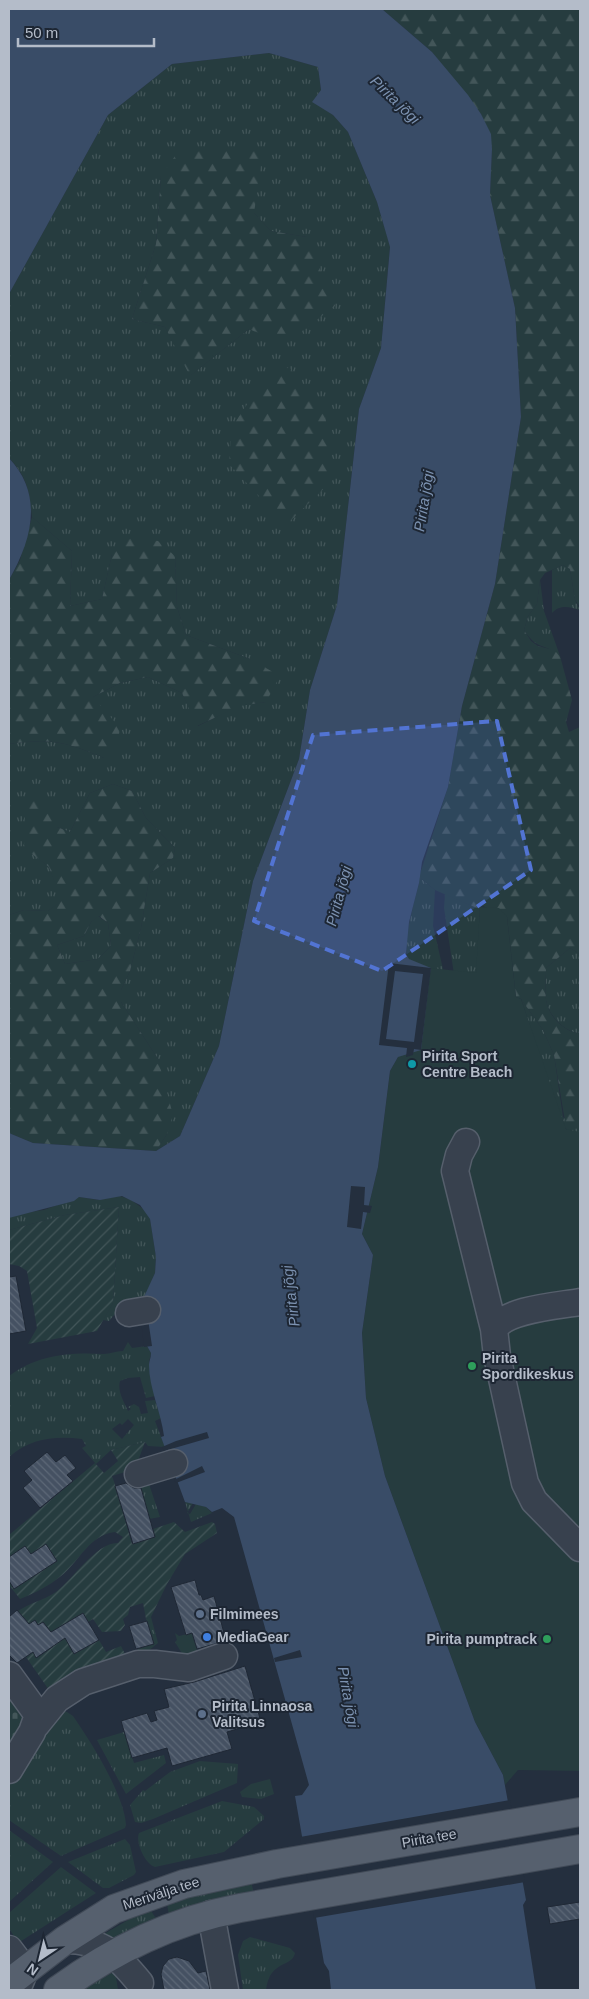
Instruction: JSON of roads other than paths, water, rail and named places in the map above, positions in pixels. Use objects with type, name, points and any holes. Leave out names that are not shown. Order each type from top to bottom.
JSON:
[{"type":"main road","name":"Pirita tee","points":[[277,1864],[574,1813]]},
{"type":"main road","points":[[58,1990],[114,1955],[154,1933],[211,1914],[577,1850]]},
{"type":"main road","name":"Merivälja tee","points":[[15,1973],[125,1904],[201,1879],[277,1864]]},
{"type":"street","points":[[466,1142],[455,1171],[494,1329],[518,1458],[528,1492],[553,1522],[580,1548]]},
{"type":"street","points":[[494,1329],[497,1324],[510,1316],[580,1302]]},
{"type":"street","points":[[138,1474],[174,1463]]},
{"type":"street","points":[[9,1770],[36,1725],[57,1699],[83,1682],[138,1664],[189,1668],[224,1656]]},
{"type":"street","points":[[9,1676],[35,1709],[38,1715],[36,1725]]},
{"type":"street","points":[[211,1914],[225,1990]]},
{"type":"street","points":[[141,1987],[142,1954],[154,1933]]},
{"type":"street","points":[[65,1940],[87,1941],[114,1955],[141,1987]]},
{"type":"water","name":"Pirita jõgi","points":[[9,9],[382,9],[432,52],[468,95],[481,114],[491,134],[490,195],[515,308],[521,417],[495,584],[462,706],[448,787],[422,862],[419,883],[409,922],[406,954],[409,959],[431,968],[421,1050],[398,1057],[390,1071],[378,1167],[362,1234],[373,1255],[362,1333],[366,1398],[385,1476],[475,1722],[503,1775],[526,1900],[523,1905],[536,1990],[331,1990],[329,1971],[324,1963],[295,1796],[302,1795],[309,1785],[234,1517],[222,1508],[212,1512],[206,1507],[185,1502],[161,1437],[164,1436],[150,1374],[151,1353],[147,1346],[143,1299],[155,1273],[156,1257],[150,1219],[140,1205],[122,1196],[100,1200],[79,1197],[74,1201],[9,1218],[9,1133],[33,1143],[156,1151],[180,1136],[219,1046],[253,881],[299,759],[310,690],[337,605],[359,409],[381,348],[390,247],[377,202],[348,132],[333,115],[312,102],[321,90],[318,67],[269,53],[172,64],[108,115],[9,294]]},
{"type":"water","points":[[9,458],[20,472],[27,487],[31,518],[24,549],[9,580]]},
{"type":"place","name":"Pirita Sport Centre Beach","points":[[412,1064]]},
{"type":"place","name":"Pirita Spordikeskus","points":[[472,1366]]},
{"type":"place","name":"Filmimees","points":[[200,1614]]},
{"type":"place","name":"MediaGear","points":[[207,1637]]},
{"type":"place","name":"Pirita pumptrack","points":[[547,1639]]},
{"type":"place","name":"Pirita Linnaosa Valitsus","points":[[202,1714]]}]
